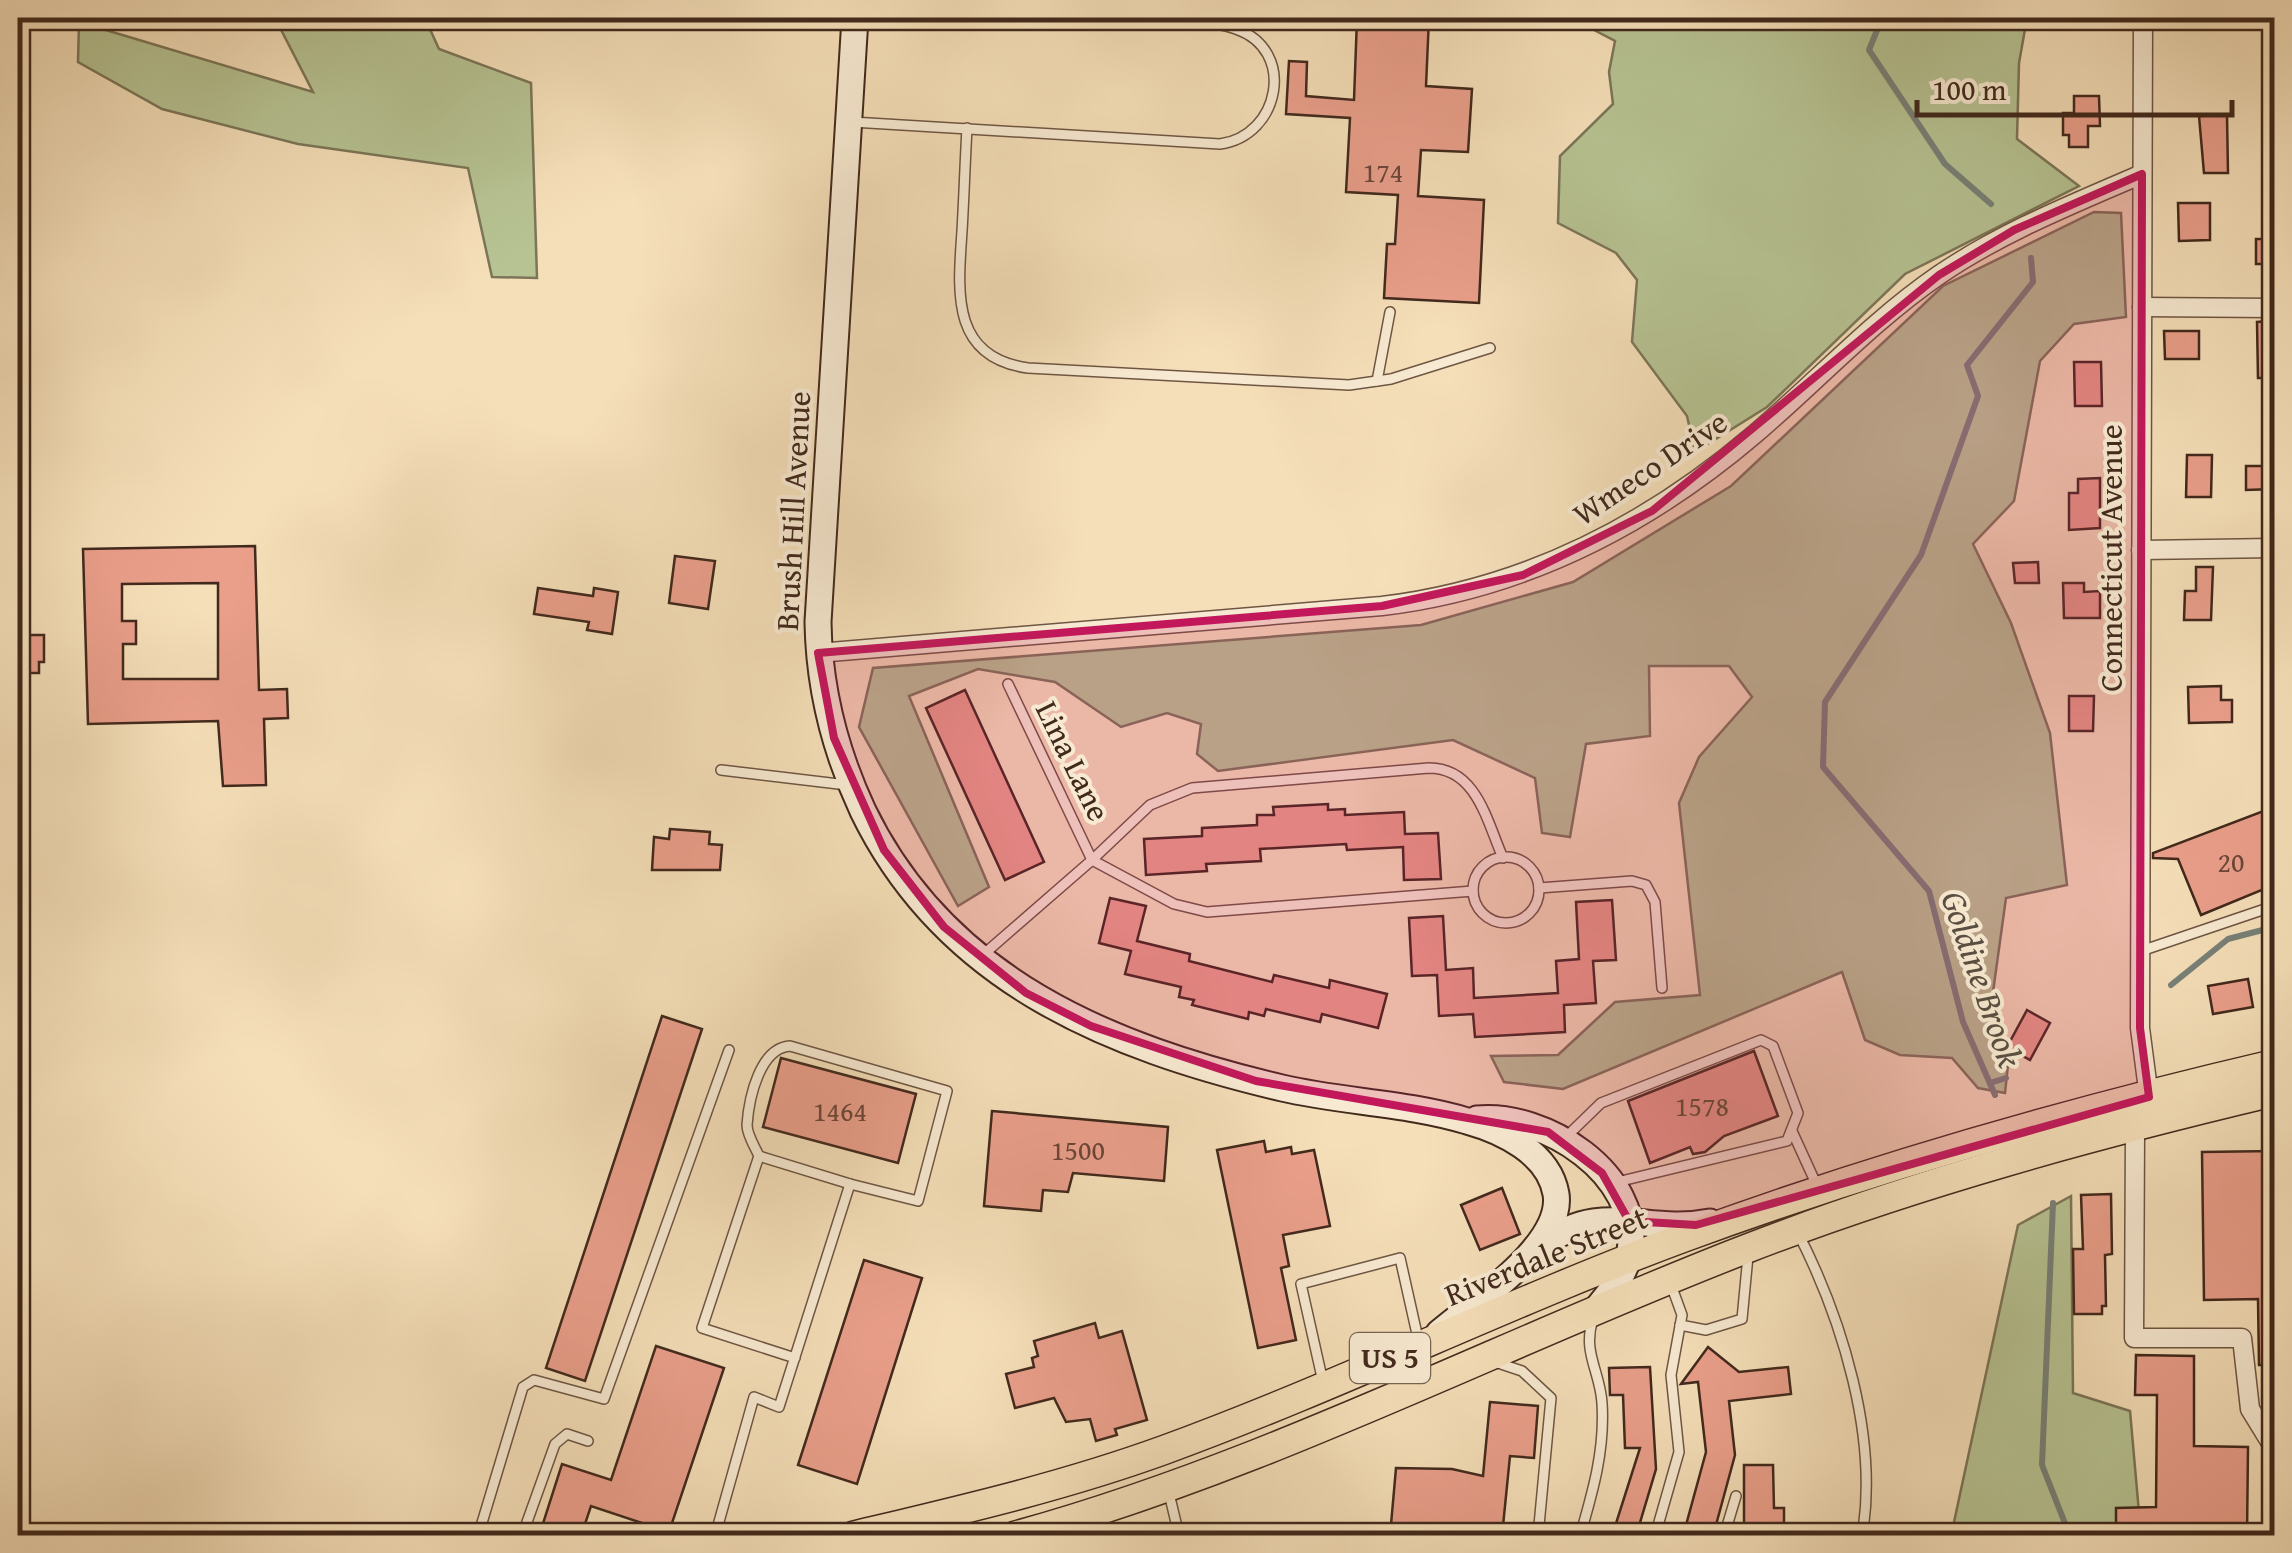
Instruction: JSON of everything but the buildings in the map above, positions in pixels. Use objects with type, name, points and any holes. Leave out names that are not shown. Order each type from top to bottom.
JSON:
[{"type":"main road","name":"Riverdale Street","points":[[852,1536],[1124,1464],[1750,1214],[2274,1064]]},
{"type":"main road","name":"US 5","points":[[1052,1533],[1748,1248],[1932,1185],[2274,1092]]},
{"type":"main road","points":[[1014,1536],[1052,1533]]},
{"type":"street","name":"Brush Hill Avenue","points":[[855,18],[818,653],[834,738],[852,786],[884,850],[914,894],[979,959],[1045,1004],[1123,1038],[1281,1088],[1467,1120],[1510,1120],[1570,1145],[1610,1184],[1629,1221],[1628,1260],[1618,1282],[1596,1311]]},
{"type":"street","name":"Connecticut Avenue","points":[[2142,18],[2140,1028],[2149,1097]]},
{"type":"street","name":"Wmeco Drive","points":[[818,653],[1382,606],[1446,596],[1522,575],[1582,550],[1652,511],[1754,435],[1844,352],[1939,275],[2014,230],[2142,174]]},
{"type":"street","points":[[2142,306],[2274,308]]},
{"type":"street","points":[[2141,550],[2274,548]]},
{"type":"street","name":"Brush Hill Avenue","points":[[1467,1120],[1532,1152],[1548,1173],[1556,1196]]},
{"type":"street","points":[[2135,1129],[2134,1338],[2242,1338],[2250,1408],[2274,1448]]},
{"type":"street","points":[[1527,1257],[1552,1223],[1570,1145]]},
{"type":"street","points":[[1424,1344],[1527,1257],[1562,1230],[1582,1222],[1696,1225],[1750,1214]]},
{"type":"street","points":[[905,1536],[938,1515]]},
{"type":"lane","points":[[850,122],[1220,144],[1249,134],[1269,111],[1274,73],[1265,52],[1249,36],[1220,26],[1098,18]]},
{"type":"lane","points":[[967,128],[959,302],[974,338],[998,359],[1028,368],[1348,385],[1376,382],[1490,348]]},
{"type":"lane","points":[[1376,382],[1390,312]]},
{"type":"lane","name":"Lina Lane","points":[[1008,684],[1092,860]]},
{"type":"lane","points":[[979,959],[1150,805],[1192,788],[1430,768],[1454,773],[1468,783],[1502,858]]},
{"type":"lane","points":[[721,770],[852,786]]},
{"type":"lane","points":[[1502,858],[1528,866],[1539,888],[1530,912],[1505,923],[1486,916],[1473,891],[1484,866],[1502,858]]},
{"type":"lane","points":[[1092,860],[1174,904],[1208,912],[1473,891]]},
{"type":"lane","points":[[1539,888],[1632,882],[1646,885],[1656,902],[1662,988]]},
{"type":"lane","points":[[2140,951],[2274,906]]},
{"type":"lane","points":[[1570,1145],[1601,1103],[1762,1040],[1773,1046],[1798,1113],[1786,1141],[1610,1184]]},
{"type":"lane","points":[[758,1156],[918,1202],[948,1091],[809,1050],[776,1047],[765,1058],[747,1128],[758,1156],[702,1328],[795,1358]]},
{"type":"lane","points":[[478,1536],[523,1386],[534,1380],[604,1399],[729,1050]]},
{"type":"lane","points":[[1792,1131],[1819,1192]]},
{"type":"lane","points":[[715,1536],[754,1397],[779,1407],[850,1184]]},
{"type":"lane","points":[[1797,1231],[1830,1298],[1843,1338],[1862,1448],[1862,1536]]},
{"type":"lane","points":[[1680,1325],[1706,1330],[1742,1319],[1748,1248]]},
{"type":"lane","points":[[1324,1386],[1301,1284],[1400,1258],[1424,1344]]},
{"type":"lane","points":[[1654,1536],[1679,1452],[1671,1375],[1681,1311],[1670,1280]]},
{"type":"lane","points":[[1580,1536],[1602,1446],[1602,1399],[1586,1343],[1596,1311]]},
{"type":"lane","points":[[1473,1361],[1513,1366],[1551,1398],[1538,1536]]},
{"type":"lane","points":[[522,1536],[555,1444],[567,1434],[588,1441]]},
{"type":"lane","points":[[1167,1487],[1178,1531],[1170,1536]]},
{"type":"lane","points":[[1724,1536],[1736,1496]]},
{"type":"highlighted area","points":[[2142,174],[2140,1028],[2149,1097],[1696,1225],[1629,1221],[1602,1173],[1548,1132],[1256,1081],[1091,1026],[1026,993],[944,927],[884,850],[834,738],[818,653],[1382,606],[1523,575],[1652,511],[1939,275],[2014,230]]},
{"type":"green space","points":[[275,18],[402,18],[429,27],[439,49],[531,83],[537,278],[492,277],[468,168],[298,144],[162,109],[78,62],[79,22],[313,92]]},
{"type":"green space","points":[[1571,18],[2027,18],[2019,63],[2017,139],[2079,186],[1905,274],[1767,407],[1695,452],[1687,416],[1632,342],[1637,280],[1616,253],[1558,223],[1560,156],[1613,104],[1609,72],[1615,41]]},
{"type":"green space","points":[[2094,212],[2121,213],[2126,317],[2074,324],[2040,361],[2014,501],[1973,544],[2011,623],[2050,733],[2067,885],[2006,898],[1993,992],[2008,1065],[2005,1093],[1978,1088],[1952,1058],[1900,1055],[1865,1040],[1842,972],[1563,1089],[1504,1082],[1491,1056],[1558,1055],[1615,1002],[1700,995],[1679,803],[1699,757],[1752,697],[1729,666],[1649,666],[1650,736],[1586,744],[1570,837],[1542,833],[1535,778],[1453,740],[1218,771],[1197,754],[1201,724],[1167,713],[1121,727],[1055,682],[978,669],[909,696],[989,887],[958,906],[859,727],[873,668],[1421,625],[1573,582],[1731,486],[1943,286]]},
{"type":"green space","points":[[2071,1196],[2073,1393],[2130,1411],[2141,1535],[1951,1536],[2018,1225]]},
{"type":"waterway","name":"Goldine Brook","points":[[1882,18],[1869,50],[1945,164],[1991,204]]},
{"type":"waterway","name":"Goldine Brook","points":[[1995,1095],[1963,1022],[1929,891],[1823,767],[1825,702],[1921,555],[1978,396],[1967,365],[2033,282],[2031,258]]},
{"type":"waterway","points":[[2171,985],[2228,939],[2274,927]]},
{"type":"waterway","points":[[1990,1083],[2006,1078]]},
{"type":"waterway","name":"Goldine Brook","points":[[2053,1203],[2042,1465],[2070,1536]]}]
